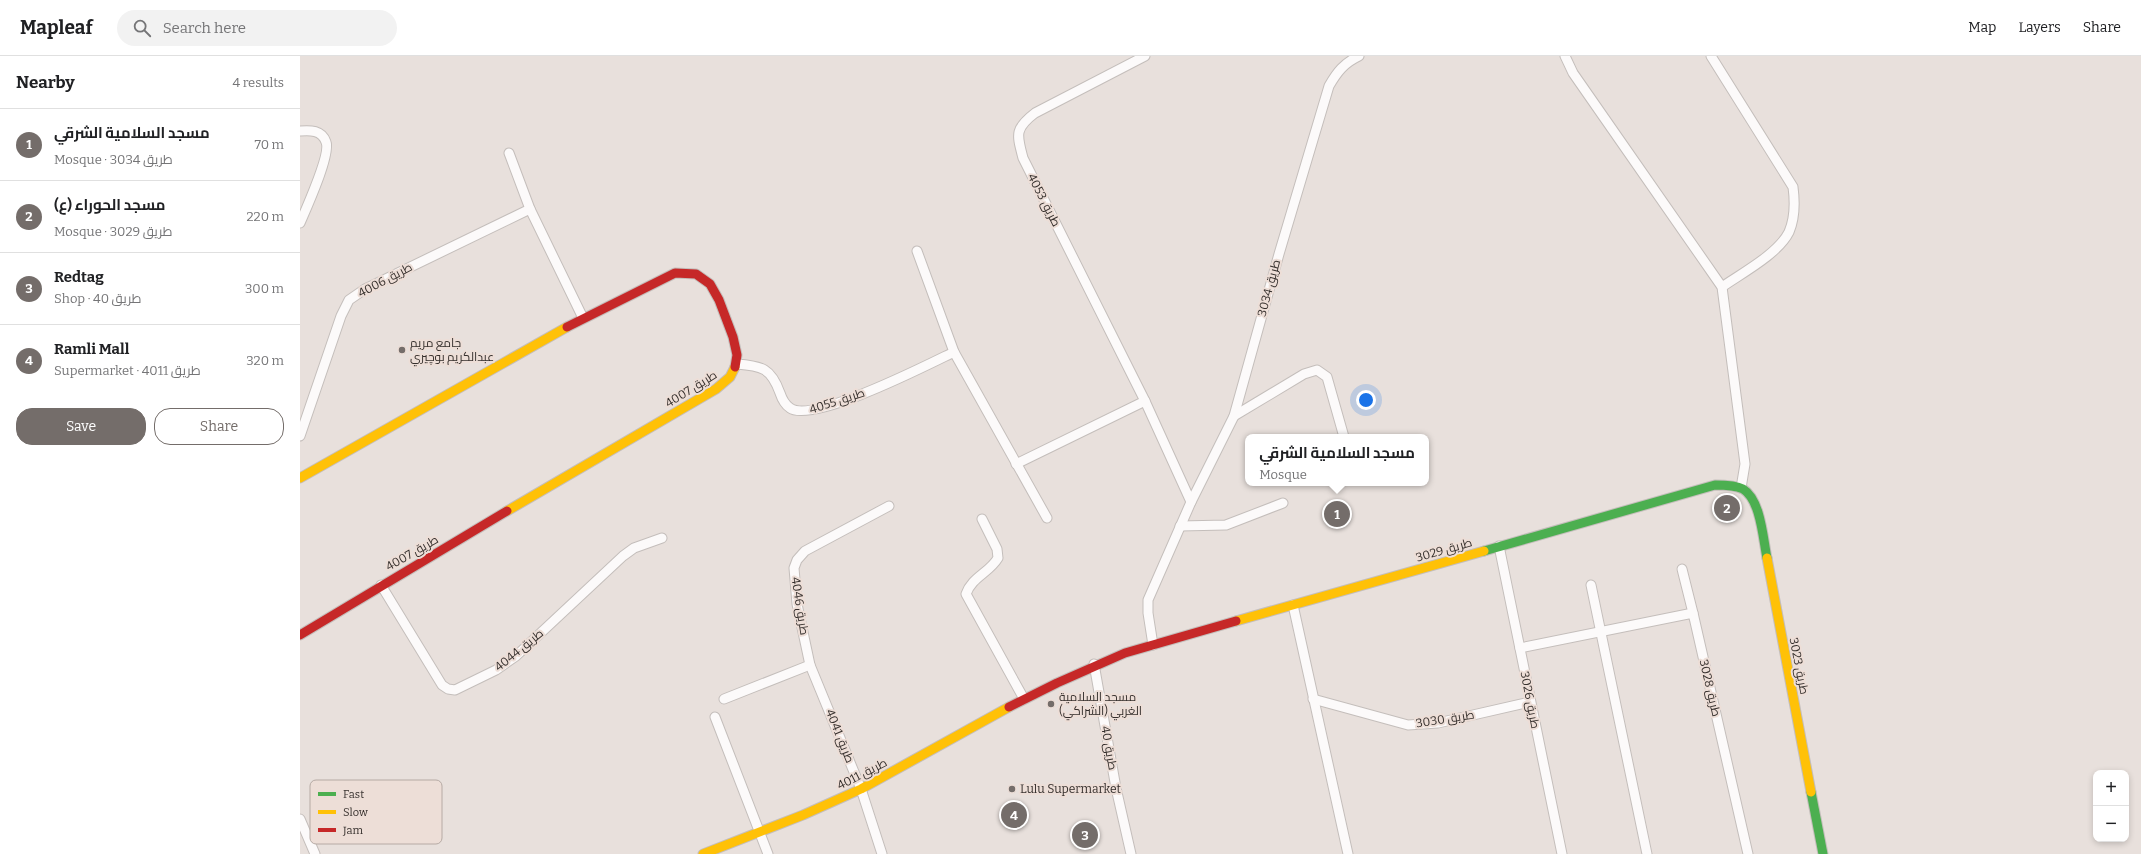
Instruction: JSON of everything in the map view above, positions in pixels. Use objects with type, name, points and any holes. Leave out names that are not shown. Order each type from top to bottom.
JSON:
[{"type":"street","name":"طريق 4053","points":[[1145,56],[1035,113],[1022,122],[1017,135],[1023,158],[1144,401],[1191,502]]},
{"type":"street","name":"طريق 3034","points":[[1153,645],[1148,614],[1148,600],[1191,502],[1234,416],[1281,247],[1329,86],[1336,73],[1347,62],[1359,56]]},
{"type":"street","points":[[1565,56],[1573,73],[1722,287],[1745,464],[1741,488]]},
{"type":"street","points":[[1711,56],[1794,187],[1795,205],[1788,233],[1775,250],[1722,287]]},
{"type":"street","points":[[300,131],[317,132],[323,135],[328,146],[322,167],[300,223]]},
{"type":"street","points":[[509,153],[530,209],[583,318]]},
{"type":"street","name":"طريق 4006","points":[[300,436],[341,316],[349,300],[365,289],[530,209]]},
{"type":"street","points":[[917,251],[954,352],[1046,518]]},
{"type":"street","points":[[300,478],[583,318],[670,274],[682,272],[696,274],[710,284],[733,337],[737,364]]},
{"type":"street","name":"طريق 4055","points":[[737,364],[763,368],[771,374],[783,401],[790,409],[800,412],[821,409],[864,393],[954,352]]},
{"type":"street","name":"طريق 4007","points":[[300,635],[716,389],[730,377],[737,364]]},
{"type":"street","points":[[1234,416],[1304,374],[1316,370],[1323,373],[1327,377],[1343,434]]},
{"type":"street","points":[[1016,464],[1144,401]]},
{"type":"street","name":"طريق 3029","points":[[1153,645],[1715,485],[1741,488]]},
{"type":"street","name":"طريق 3023","points":[[1741,488],[1751,495],[1758,512],[1822,854]]},
{"type":"street","points":[[1180,526],[1226,525],[1283,503]]},
{"type":"street","name":"طريق 4046","points":[[810,665],[797,604],[794,568],[797,560],[805,551],[888,506]]},
{"type":"street","points":[[982,519],[997,549],[998,558],[994,565],[975,579],[968,587],[966,594],[1024,699]]},
{"type":"street","name":"طريق 4044","points":[[381,586],[442,686],[455,690],[496,670],[516,656],[623,556],[634,548],[662,538]]},
{"type":"street","name":"طريق 3026","points":[[1499,546],[1562,854]]},
{"type":"street","name":"طريق 3028","points":[[1682,569],[1748,854]]},
{"type":"street","points":[[1591,585],[1647,854]]},
{"type":"street","points":[[1293,605],[1348,854]]},
{"type":"street","points":[[1520,648],[1602,633],[1693,613]]},
{"type":"street","name":"طريق 4011","points":[[703,854],[861,789],[1050,684],[1094,664],[1153,645]]},
{"type":"street","name":"طريق 40","points":[[1094,664],[1116,788],[1130,854]]},
{"type":"street","points":[[724,699],[810,665]]},
{"type":"street","name":"طريق 4041","points":[[810,665],[861,789],[882,854]]},
{"type":"street","name":"طريق 3030","points":[[1313,699],[1408,725],[1438,723],[1530,702]]},
{"type":"street","points":[[715,717],[768,854]]},
{"type":"street","points":[[300,819],[314,854]]},
{"type":"traffic: fast","points":[[1484,551],[1715,485],[1722,485],[1743,489],[1749,494],[1754,502],[1760,520],[1767,558]]},
{"type":"traffic: fast","points":[[1811,792],[1823,854]]},
{"type":"traffic: slow","points":[[300,478],[567,327]]},
{"type":"traffic: slow","points":[[507,511],[716,389],[730,377],[735,367]]},
{"type":"traffic: slow","points":[[1236,621],[1484,551]]},
{"type":"traffic: slow","points":[[1767,558],[1811,792]]},
{"type":"traffic: slow","points":[[703,854],[803,815],[861,789],[1009,707]]},
{"type":"traffic: jam","points":[[567,327],[675,273],[696,274],[710,284],[719,300],[733,337],[737,355],[735,367]]},
{"type":"traffic: jam","points":[[300,635],[507,511]]},
{"type":"traffic: jam","points":[[1009,707],[1057,683],[1125,653],[1236,621]]},
{"type":"place","name":"جامع مريم عبدالكريم بوچيري","points":[[402,350]]},
{"type":"place","name":"مسجد الحوراء (ع)","points":[[1727,508]]},
{"type":"place","name":"مسجد السلامية الشرقي","points":[[1337,514]]},
{"type":"place","name":"مسجد السلامية الغربي (الشراكي)","points":[[1051,704]]},
{"type":"place","name":"Lulu Supermarket","points":[[1012,789]]},
{"type":"place","name":"Ramli Mall","points":[[1014,815]]},
{"type":"place","name":"Redtag","points":[[1085,835]]}]
